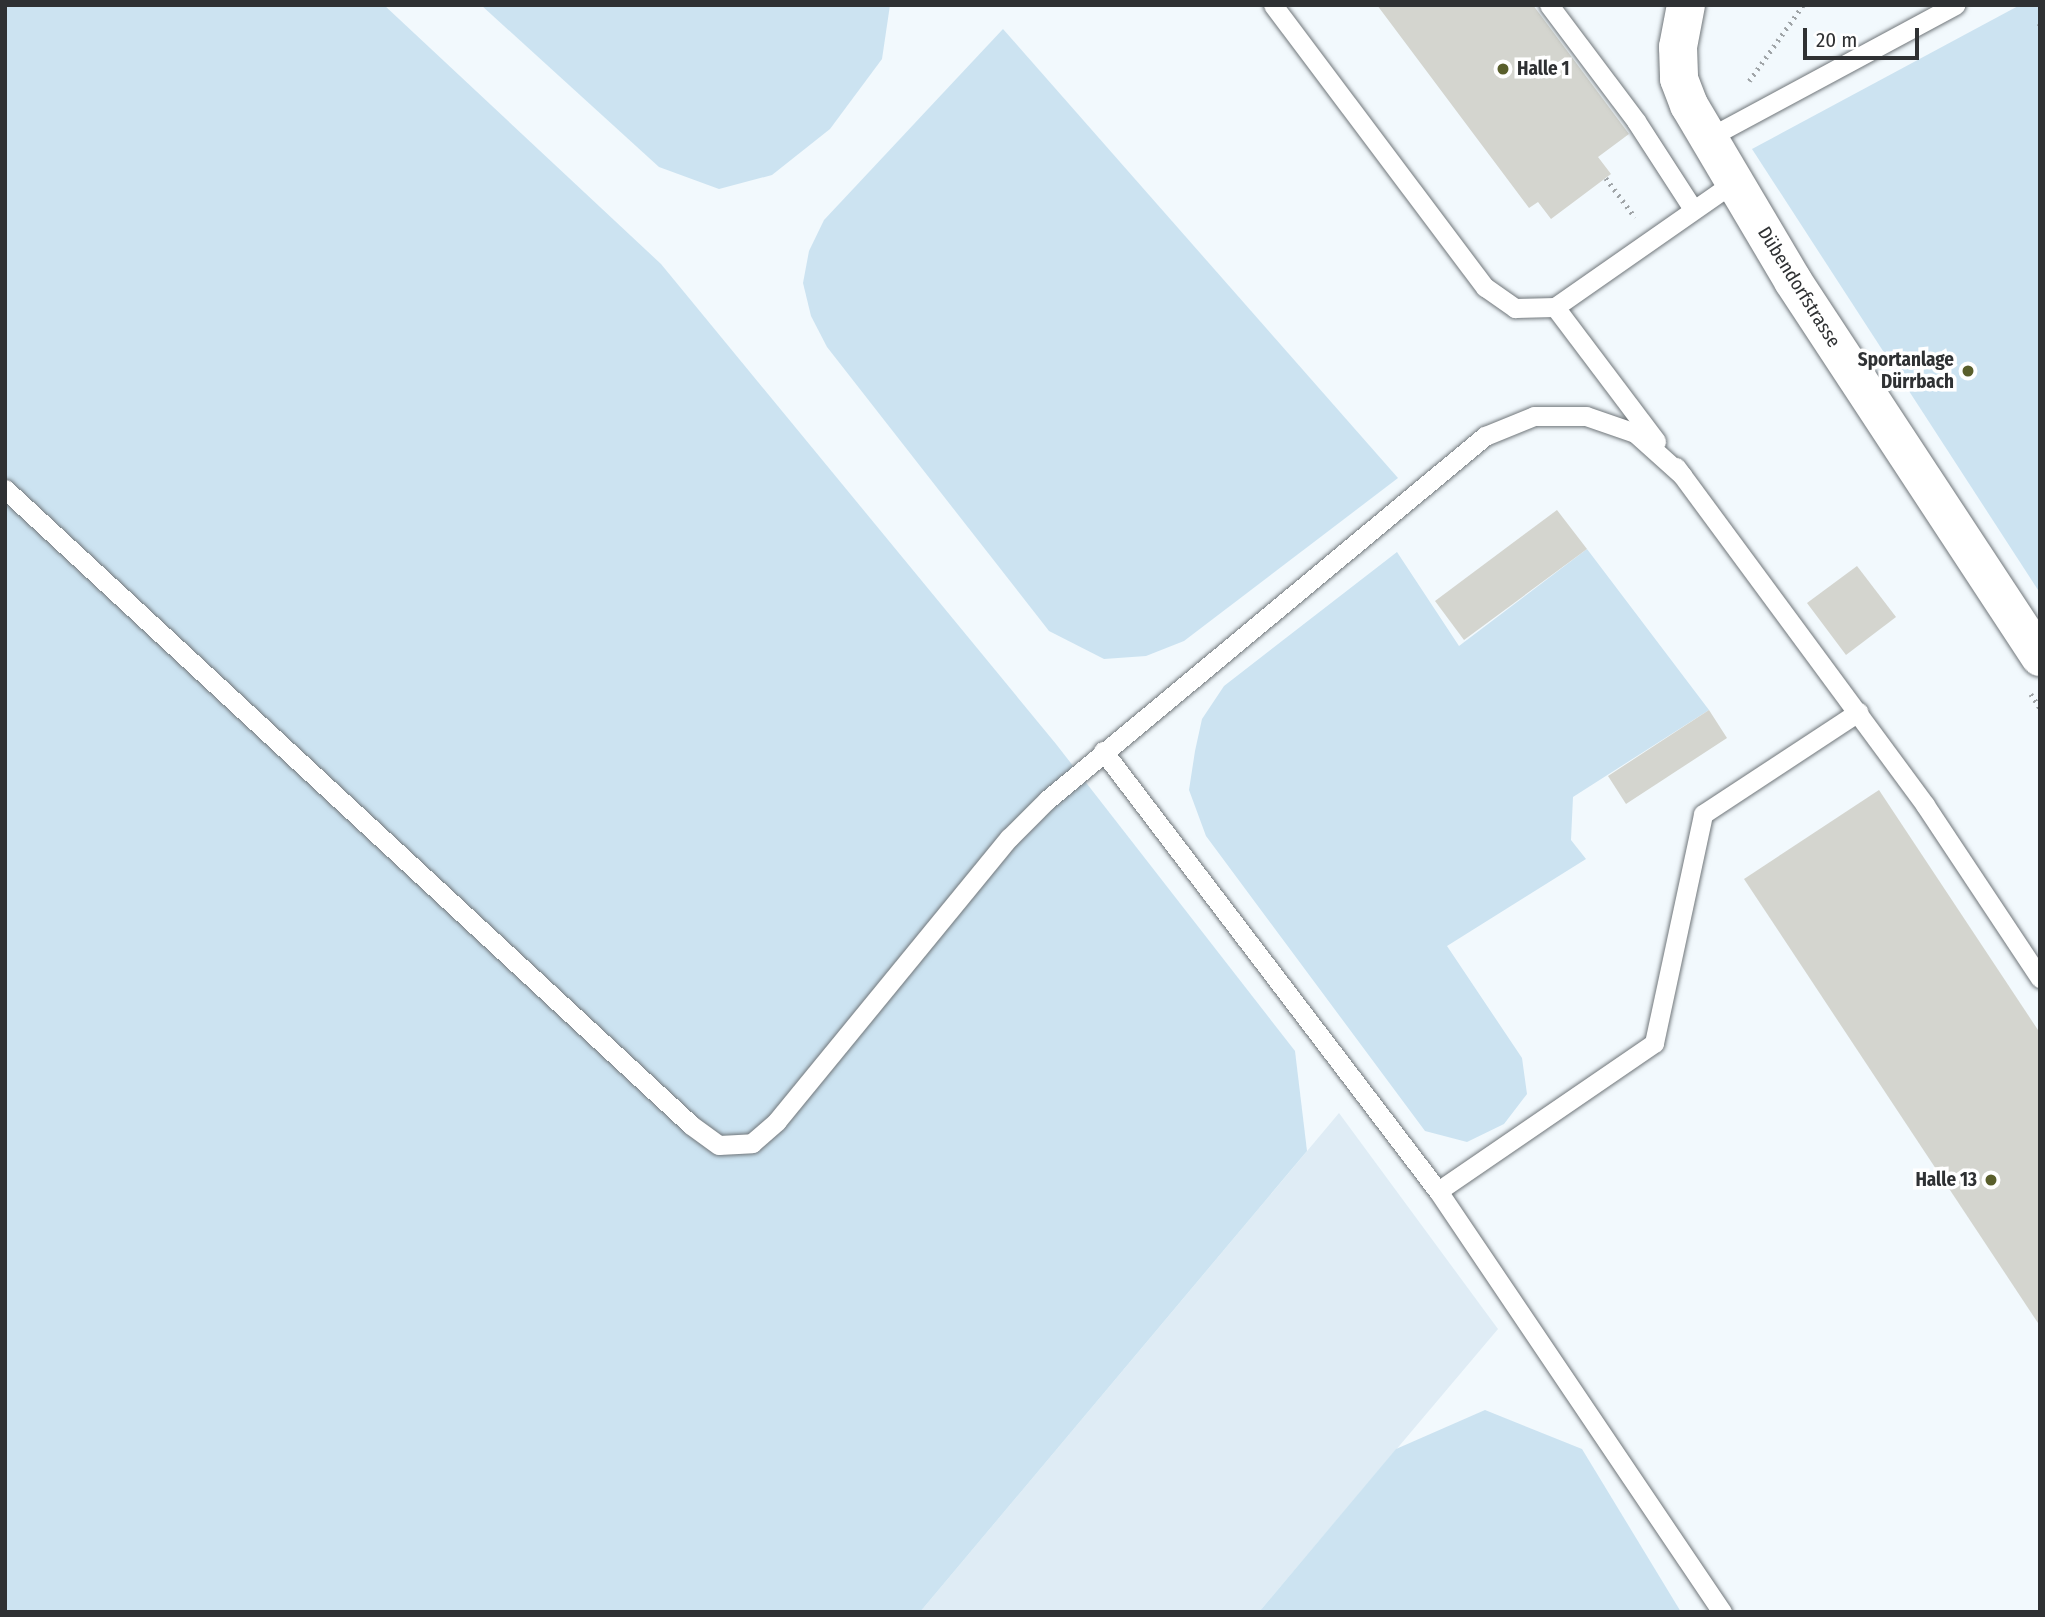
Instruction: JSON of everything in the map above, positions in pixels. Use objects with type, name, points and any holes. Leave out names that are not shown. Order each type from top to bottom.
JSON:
[{"type":"street","name":"Dübendorfstrasse","points":[[1686,5],[1678,47],[1679,79],[1708,138],[1793,281],[2040,657]]},
{"type":"lane","points":[[1273,5],[1485,287],[1515,308],[1555,307],[1693,208],[1734,182]]},
{"type":"lane","points":[[1549,5],[1636,121],[1693,208]]},
{"type":"lane","points":[[1708,138],[1955,5]]},
{"type":"lane","points":[[1555,307],[1858,712],[2040,978]]},
{"type":"lane","points":[[5,489],[691,1125],[719,1145],[752,1143],[777,1121],[1009,838],[1103,751],[1485,436],[1534,416],[1586,416],[1635,433],[1682,476]]},
{"type":"lane","points":[[1438,1191],[1654,1043],[1703,814],[1858,712]]},
{"type":"lane","points":[[1103,751],[1438,1191],[1722,1612]]},
{"type":"path","points":[[1748,83],[1803,5]]},
{"type":"path","points":[[1606,178],[1651,240]]},
{"type":"shaded area","points":[[5,5],[384,5],[661,264],[1056,744],[1295,1051],[1307,1151],[920,1612],[5,1612]]},
{"type":"shaded area","points":[[481,5],[890,5],[882,59],[830,129],[772,175],[719,189],[659,167]]},
{"type":"shaded area","name":"Sportanlage Dürrbach","points":[[2020,5],[2040,5],[2040,593],[1752,149]]},
{"type":"shaded area","points":[[1003,29],[1398,478],[1184,641],[1146,656],[1104,659],[1049,631],[827,347],[811,316],[803,283],[809,251],[824,220]]},
{"type":"shaded area","points":[[1587,549],[1709,710],[1573,797],[1571,840],[1586,859],[1447,946],[1522,1058],[1527,1094],[1504,1124],[1467,1142],[1425,1131],[1206,836],[1189,790],[1195,751],[1202,719],[1224,686],[1397,552],[1459,646]]},
{"type":"shaded area","points":[[1339,1113],[1498,1329],[1259,1612],[920,1612]]},
{"type":"shaded area","points":[[1485,1410],[1582,1449],[1681,1612],[1259,1612],[1396,1449]]},
{"type":"building","name":"Halle 1","points":[[1377,5],[1533,5],[1629,134],[1598,157],[1611,174],[1551,219],[1538,202],[1529,208]]},
{"type":"building","points":[[1557,510],[1587,549],[1464,640],[1435,601]]},
{"type":"building","points":[[1857,566],[1896,617],[1846,655],[1807,603]]},
{"type":"building","points":[[1709,710],[1727,738],[1626,804],[1608,776]]},
{"type":"building","name":"Halle 13","points":[[1879,790],[2040,1033],[2040,1326],[1744,879]]},
{"type":"place","name":"Halle 1","points":[[1503,69]]},
{"type":"place","name":"Sportanlage Dürrbach","points":[[1968,371]]},
{"type":"place","name":"Halle 13","points":[[1991,1180]]}]
